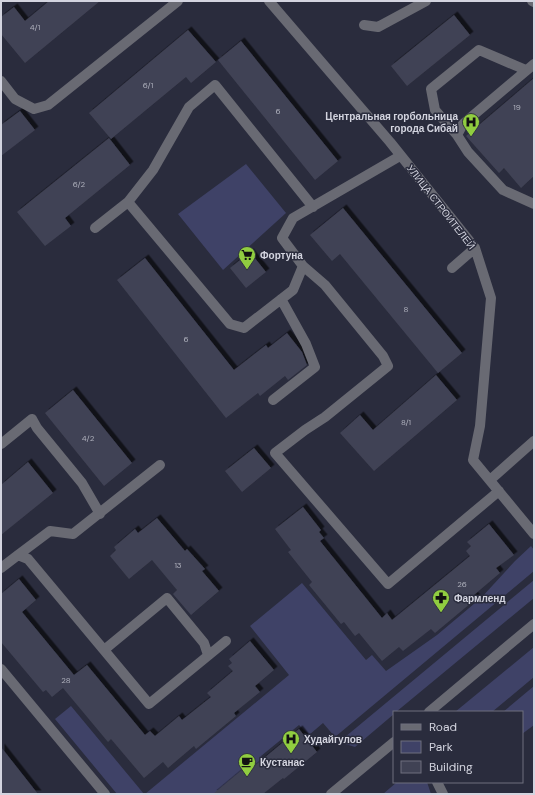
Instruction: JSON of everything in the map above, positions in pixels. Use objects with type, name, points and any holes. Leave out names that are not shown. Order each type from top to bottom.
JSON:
[{"type":"street","points":[[1,82],[16,99],[34,109],[48,105],[178,1]]},
{"type":"street","name":"УЛИЦА СТРОИТЕЛЕЙ","points":[[269,1],[400,156],[475,248],[491,298],[480,426],[474,460],[534,534]]},
{"type":"street","points":[[364,24],[378,27],[426,1]]},
{"type":"street","points":[[530,67],[479,50],[431,89],[435,110],[457,136],[468,152],[503,190],[534,204]]},
{"type":"street","points":[[457,136],[463,124],[530,67]]},
{"type":"street","points":[[95,228],[128,202],[153,170],[189,107],[215,85],[313,207]]},
{"type":"street","points":[[400,156],[293,218],[282,238],[303,266],[325,284],[383,356],[388,366],[325,417],[275,453],[388,584],[499,491]]},
{"type":"street","points":[[128,202],[230,324],[244,328],[293,290],[303,266]]},
{"type":"street","points":[[452,268],[475,248]]},
{"type":"street","points":[[273,400],[315,368],[306,344],[281,299]]},
{"type":"street","points":[[1,444],[32,419],[37,428],[82,483],[100,514]]},
{"type":"street","points":[[490,480],[534,441]]},
{"type":"street","points":[[1,568],[50,531],[73,534],[160,465]]},
{"type":"street","points":[[18,555],[28,559],[149,704],[226,641]]},
{"type":"street","points":[[104,650],[167,598],[204,643],[208,655]]},
{"type":"street","points":[[430,711],[534,624]]},
{"type":"street","points":[[1,669],[105,794]]},
{"type":"street","points":[[331,794],[393,743]]},
{"type":"street","points":[[438,783],[444,794]]},
{"type":"green space","points":[[246,164],[286,213],[223,270],[178,214]]},
{"type":"green space","points":[[531,546],[534,550],[534,571],[335,737],[323,723],[309,735],[299,725],[261,756],[269,766],[235,794],[145,794],[289,675],[250,626],[302,583],[366,660],[372,655],[386,671],[437,635],[481,598]]},
{"type":"green space","points":[[534,580],[534,598],[397,711],[393,711],[393,715],[355,747],[339,742]]},
{"type":"green space","points":[[534,647],[534,677],[493,711],[456,711]]},
{"type":"green space","points":[[534,686],[534,725],[523,733],[523,711],[504,711]]},
{"type":"green space","points":[[71,706],[144,794],[117,794],[55,719]]},
{"type":"green space","points":[[396,783],[427,783],[431,794],[383,794]]},
{"type":"building","points":[[49,1],[100,1],[25,63],[1,34],[1,17],[14,7],[25,21]]},
{"type":"building","points":[[454,15],[470,35],[407,86],[391,66]]},
{"type":"building","points":[[188,30],[216,62],[191,83],[186,77],[111,139],[89,113]]},
{"type":"building","points":[[241,41],[338,161],[315,180],[218,60]]},
{"type":"building","points":[[534,78],[534,176],[521,188],[504,168],[499,173],[466,136]]},
{"type":"building","points":[[20,111],[35,130],[1,156],[1,125]]},
{"type":"building","points":[[109,138],[130,165],[65,218],[71,226],[45,246],[17,212]]},
{"type":"building","points":[[343,208],[462,353],[438,373],[340,254],[332,261],[310,235]]},
{"type":"building","points":[[250,252],[266,272],[246,288],[230,268]]},
{"type":"building","points":[[145,258],[234,370],[266,345],[268,348],[287,333],[302,352],[307,365],[288,380],[285,376],[260,396],[258,393],[226,418],[117,280]]},
{"type":"building","points":[[436,375],[457,400],[374,471],[340,433],[360,415],[373,430]]},
{"type":"building","points":[[73,390],[132,463],[104,486],[45,413]]},
{"type":"building","points":[[254,448],[271,468],[242,492],[225,471]]},
{"type":"building","points":[[28,462],[53,493],[1,535],[1,485]]},
{"type":"building","points":[[303,507],[321,530],[319,532],[324,538],[320,541],[382,618],[387,613],[392,620],[470,556],[466,551],[471,546],[467,542],[489,524],[514,555],[496,568],[500,573],[474,595],[477,598],[435,633],[431,629],[403,651],[399,647],[382,661],[359,633],[355,636],[344,622],[341,624],[309,585],[312,582],[288,552],[291,550],[275,529]]},
{"type":"building","points":[[157,518],[185,551],[187,549],[205,569],[202,571],[219,591],[191,615],[173,594],[177,590],[152,560],[129,579],[110,556],[116,550],[114,547],[135,529],[138,533]]},
{"type":"building","points":[[19,579],[36,600],[22,612],[74,675],[87,665],[145,735],[150,731],[155,736],[179,716],[182,720],[211,697],[207,693],[233,671],[228,666],[232,663],[229,659],[250,641],[274,670],[255,686],[260,692],[234,713],[236,716],[196,749],[194,746],[168,768],[163,762],[144,778],[111,739],[108,742],[63,688],[52,697],[46,690],[43,692],[1,642],[1,594]]},
{"type":"building","points":[[299,729],[317,752],[284,779],[283,778],[263,794],[213,794],[249,764],[252,768]]},
{"type":"building","points":[[1,747],[38,794],[1,794]]},
{"type":"place","name":"Центральная горбольница города Сибай","points":[[471,137]]},
{"type":"place","name":"Фортуна","points":[[247,270]]},
{"type":"place","name":"Фармленд","points":[[441,613]]},
{"type":"place","name":"Худайгулов","points":[[291,754]]},
{"type":"place","name":"Кустанас","points":[[247,777]]}]
